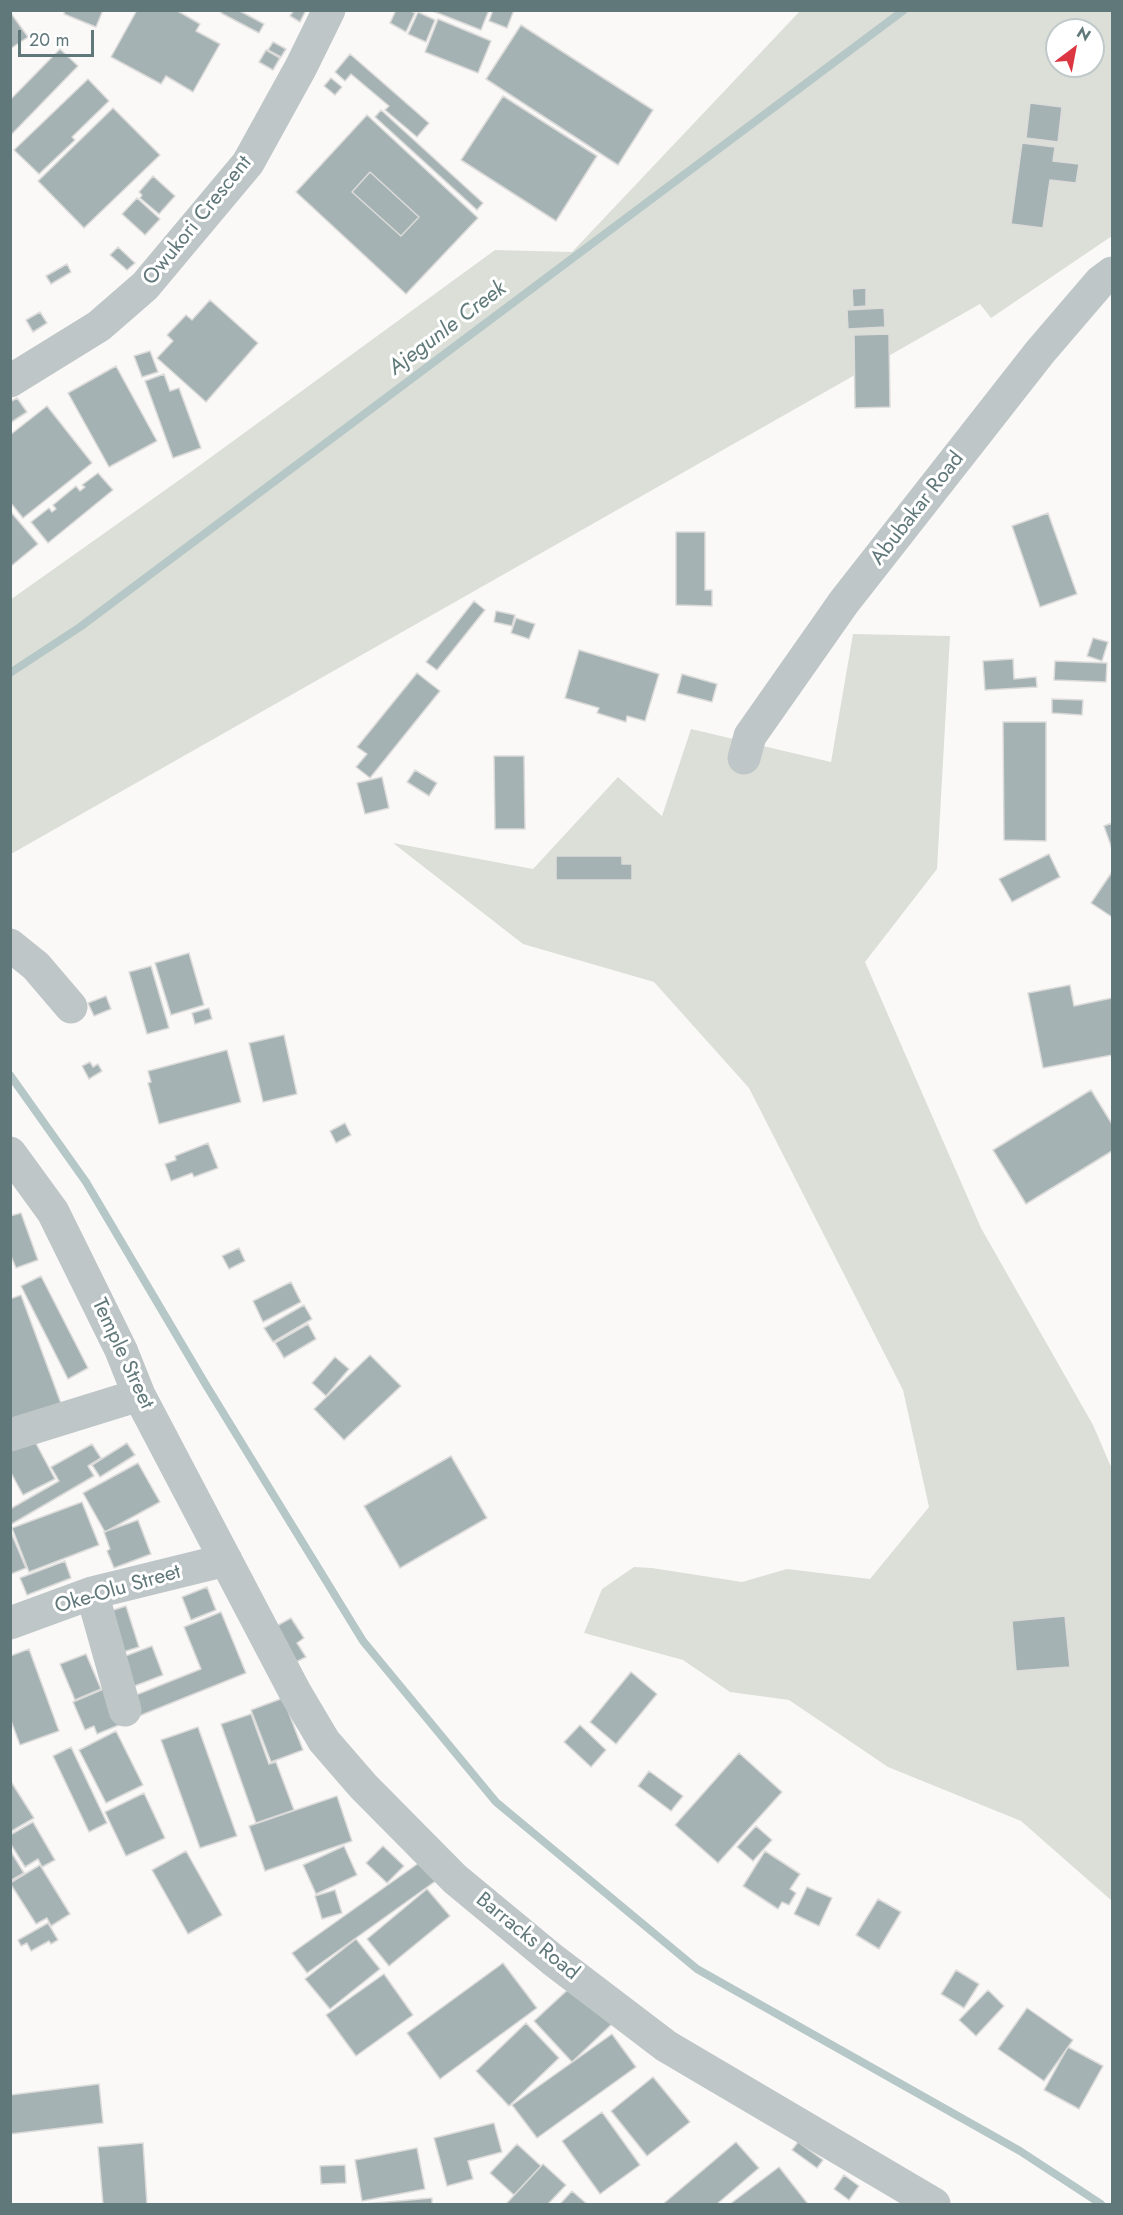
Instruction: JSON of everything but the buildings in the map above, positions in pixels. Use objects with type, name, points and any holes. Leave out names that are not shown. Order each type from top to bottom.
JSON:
[{"type":"street","name":"Owukori Crescent","points":[[10,381],[99,326],[145,286],[248,163],[329,10]]},
{"type":"street","name":"Abubakar Road","points":[[744,758],[750,736],[844,602],[1040,352],[1100,282],[1113,273]]},
{"type":"street","points":[[10,945],[36,966],[71,1007]]},
{"type":"street","name":"Temple Street","points":[[10,1153],[53,1212],[121,1350],[139,1395],[226,1560]]},
{"type":"street","points":[[10,1436],[139,1395]]},
{"type":"street","name":"Oke-Olu Street","points":[[10,1623],[92,1593],[226,1560]]},
{"type":"street","name":"Barracks Road","points":[[226,1560],[324,1741],[363,1786],[455,1879],[553,1960],[666,2046],[934,2205]]},
{"type":"street","points":[[92,1593],[125,1710]]},
{"type":"shaded area","points":[[800,11],[1112,11],[1112,236],[991,318],[980,304],[11,854],[10,600],[192,471],[495,250],[572,252]]},
{"type":"shaded area","points":[[853,634],[950,636],[937,869],[865,962],[981,1228],[1093,1425],[1112,1469],[1112,1901],[1021,1821],[888,1767],[789,1700],[730,1692],[683,1660],[584,1633],[602,1589],[634,1567],[742,1582],[787,1569],[870,1579],[929,1507],[903,1390],[749,1088],[654,982],[523,944],[393,843],[533,869],[618,777],[662,816],[691,729],[831,762]]},
{"type":"waterway","name":"Ajegunle Creek","points":[[10,673],[80,627],[904,10]]},
{"type":"waterway","points":[[10,1075],[86,1182],[206,1385],[363,1641],[496,1802],[697,1969],[1020,2151],[1101,2204]]}]
